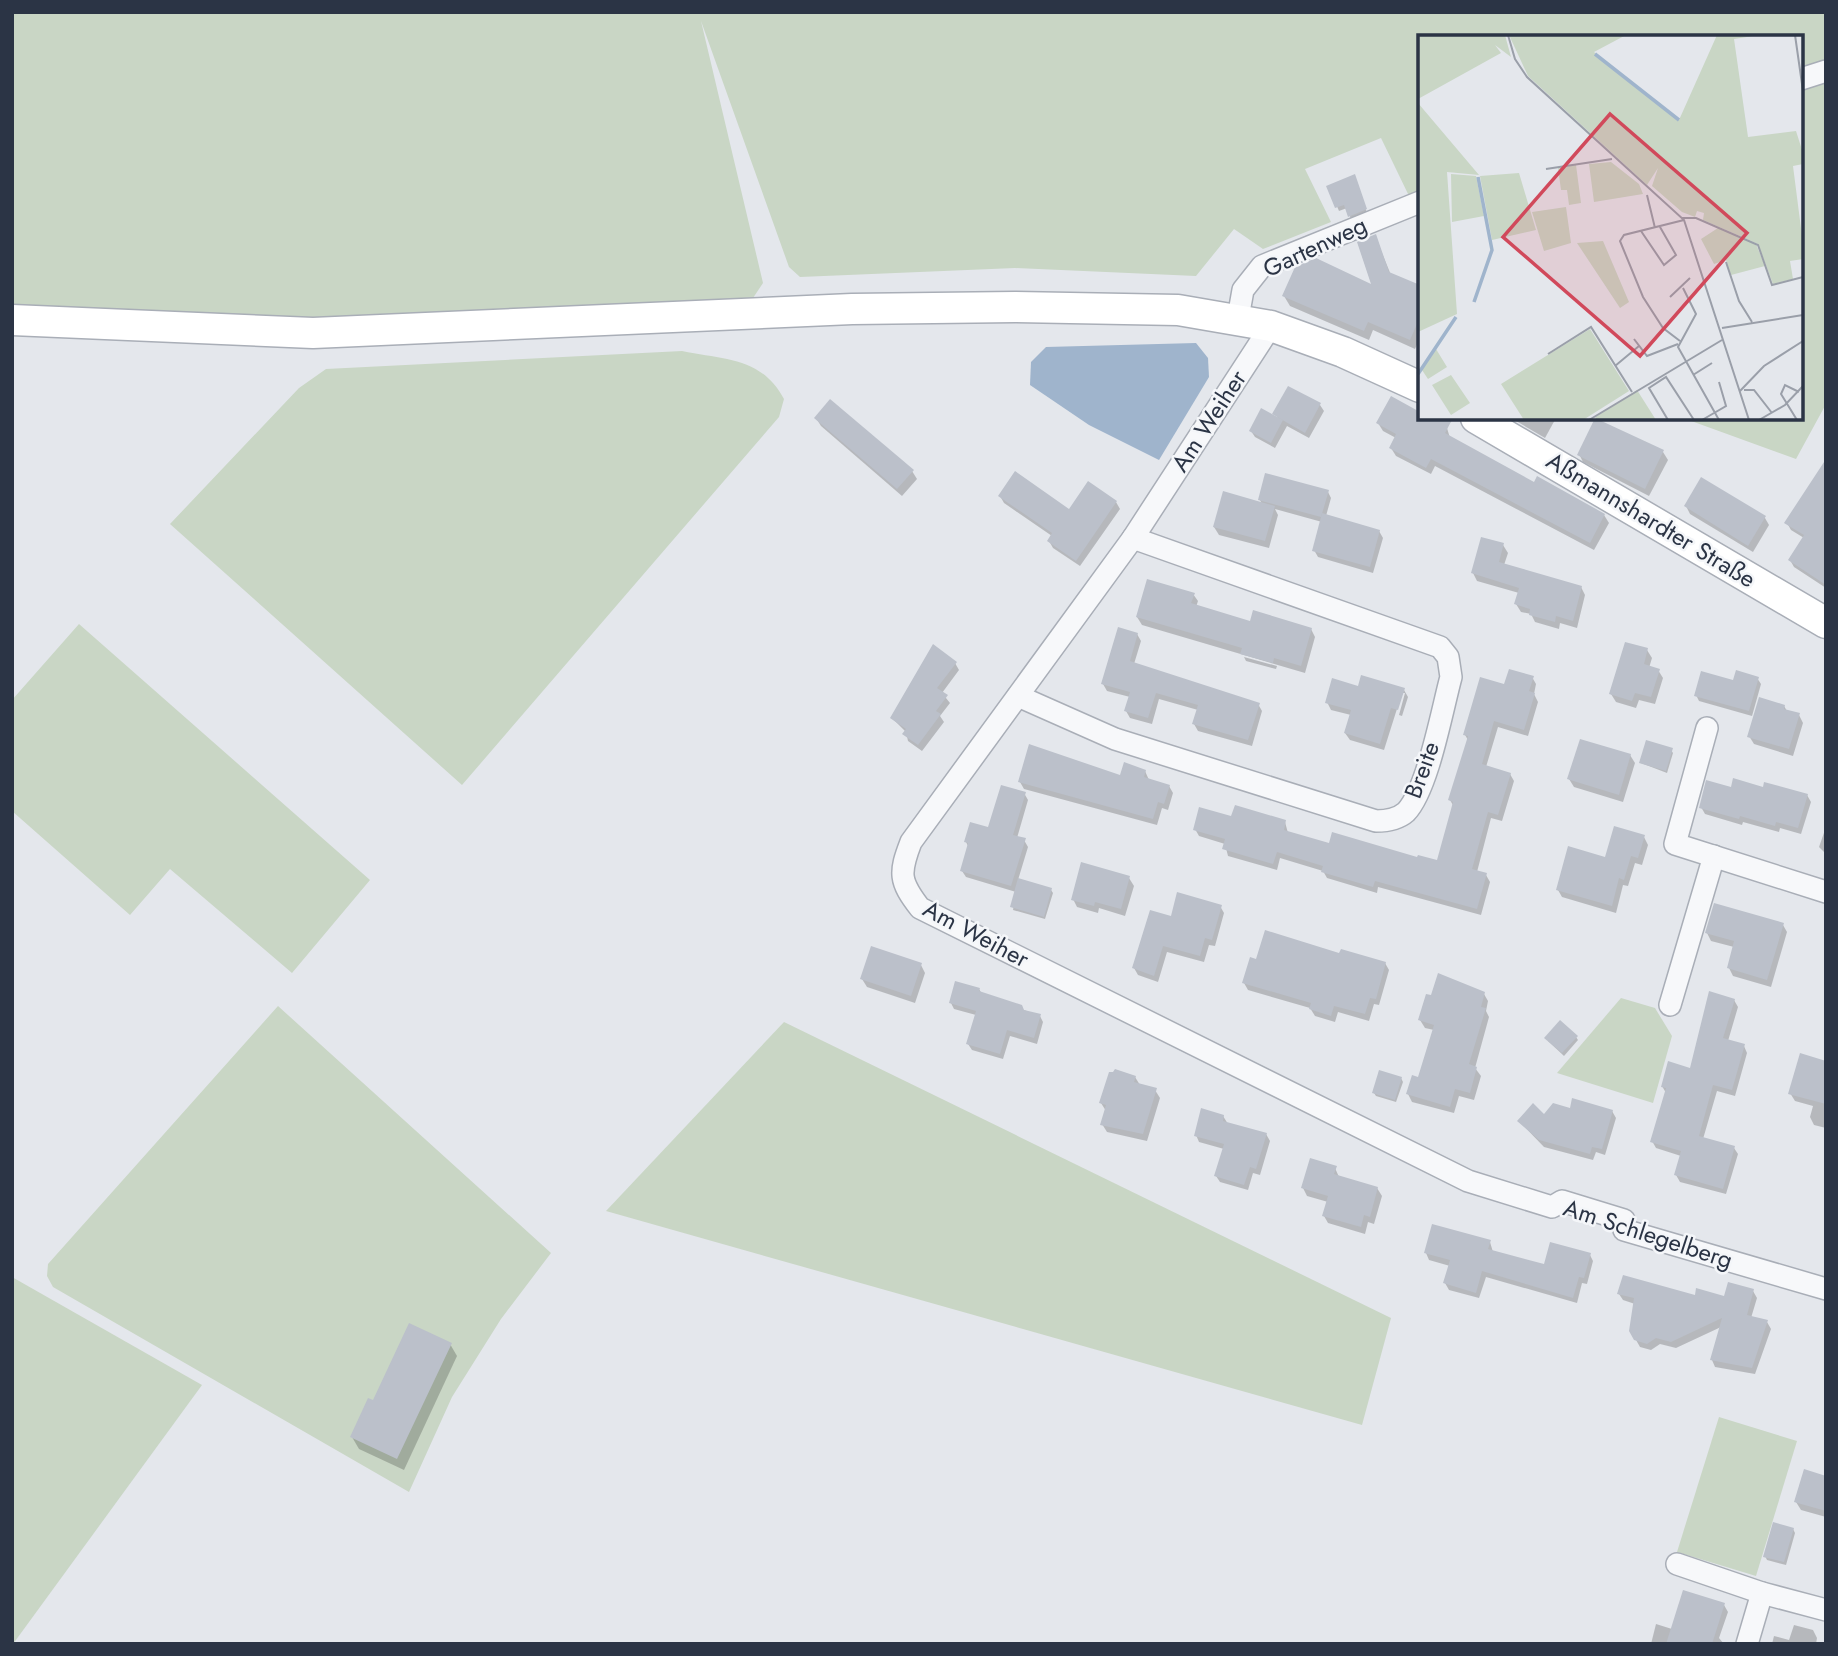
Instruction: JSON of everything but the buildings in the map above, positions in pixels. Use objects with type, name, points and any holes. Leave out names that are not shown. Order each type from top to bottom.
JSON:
[{"type":"main road","points":[[12,320],[313,333],[783,311],[1120,307],[1178,310],[1238,318],[1271,326],[1343,352],[1418,386]]},
{"type":"main road","name":"Aßmannshardter Straße","points":[[1479,420],[1826,623]]},
{"type":"street","points":[[1803,78],[1826,71]]},
{"type":"street","name":"Gartenweg","points":[[1238,318],[1243,290],[1262,266],[1418,203]]},
{"type":"street","name":"Am Weiher","points":[[1271,326],[1133,538],[911,842],[902,865],[904,887],[920,908],[1468,1181],[1552,1207]]},
{"type":"street","name":"Breite","points":[[1018,696],[1115,739],[1245,783],[1376,821],[1388,821],[1404,814],[1418,796],[1451,677],[1448,657],[1440,647],[1133,538]]},
{"type":"street","points":[[1707,728],[1675,844],[1826,892]]},
{"type":"street","points":[[1670,1005],[1714,856]]},
{"type":"street","name":"Am Schlegelberg","points":[[1552,1207],[1562,1201],[1624,1220],[1624,1230],[1826,1289]]},
{"type":"street","points":[[1677,1564],[1762,1593],[1826,1610]]},
{"type":"street","points":[[1746,1644],[1762,1593]]},
{"type":"green space","points":[[12,12],[1826,12],[1826,65],[1803,72],[1803,35],[1418,35],[1418,194],[1409,196],[1381,138],[1305,169],[1331,222],[1263,249],[1234,229],[1196,276],[1015,268],[800,277],[789,267],[701,21],[763,283],[753,298],[311,320],[12,309]]},
{"type":"green space","points":[[1826,77],[1826,404],[1796,459],[1689,420],[1803,420],[1803,84]]},
{"type":"green space","points":[[682,351],[728,359],[765,375],[784,399],[779,417],[462,785],[170,524],[299,388],[326,369]]},
{"type":"green space","points":[[79,624],[370,880],[292,973],[170,869],[130,915],[12,811],[12,700]]},
{"type":"green space","points":[[1621,998],[1655,1008],[1672,1036],[1653,1103],[1557,1073]]},
{"type":"green space","points":[[278,1006],[551,1253],[501,1319],[452,1397],[409,1492],[53,1287],[47,1276],[48,1264]]},
{"type":"green space","points":[[784,1022],[1391,1318],[1362,1425],[606,1211]]},
{"type":"green space","points":[[12,1277],[202,1385],[13,1644],[12,1644]]},
{"type":"green space","points":[[1719,1417],[1797,1441],[1756,1576],[1677,1552]]},
{"type":"water","points":[[1196,343],[1208,358],[1209,377],[1159,460],[1089,425],[1030,385],[1031,362],[1046,347]]}]
